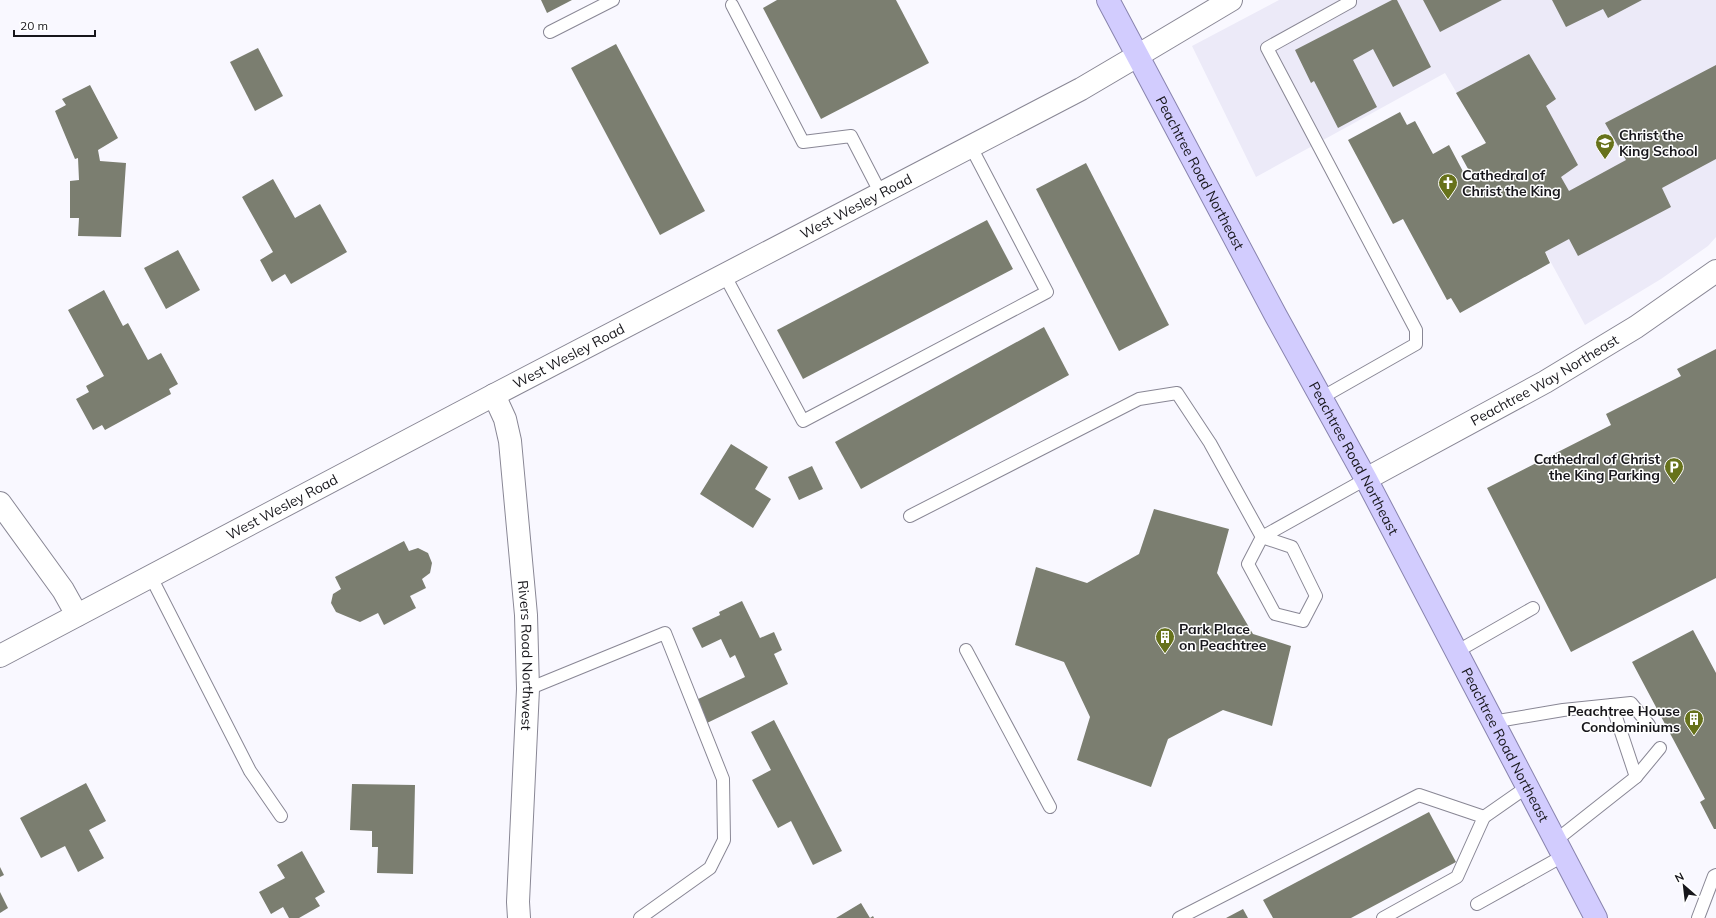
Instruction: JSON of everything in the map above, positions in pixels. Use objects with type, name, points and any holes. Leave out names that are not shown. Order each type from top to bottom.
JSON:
[{"type":"highway","name":"Peachtree Road Northeast","points":[[1108,0],[1321,398],[1366,479],[1596,918]]},
{"type":"street","name":"West Wesley Road","points":[[0,656],[494,395],[725,276],[1081,89],[1231,0]]},
{"type":"street","name":"Peachtree Way Northeast","points":[[1366,479],[1545,382],[1636,327],[1716,271]]},
{"type":"street","name":"Rivers Road Northwest","points":[[494,395],[505,419],[510,441],[526,615],[528,689],[518,902],[519,918]]},
{"type":"street","points":[[0,503],[63,590],[77,615]]},
{"type":"lane","points":[[550,32],[612,0]]},
{"type":"lane","points":[[1321,398],[1416,344],[1416,330],[1267,48],[1350,0]]},
{"type":"lane","points":[[732,5],[803,142],[851,136],[881,194]]},
{"type":"lane","points":[[725,276],[803,421],[1047,292],[971,147]]},
{"type":"lane","points":[[910,516],[1139,399],[1177,393],[1210,443],[1262,537],[1292,547],[1316,596],[1303,621],[1275,614],[1248,564],[1262,537],[1366,479]]},
{"type":"lane","points":[[151,577],[250,771],[281,816]]},
{"type":"lane","points":[[1456,652],[1533,608]]},
{"type":"lane","points":[[528,689],[665,634],[723,779],[724,840],[710,868],[640,918]]},
{"type":"lane","points":[[966,650],[1050,807]]},
{"type":"lane","points":[[1492,722],[1563,710],[1630,703],[1649,725]]},
{"type":"lane","points":[[1612,705],[1636,777]]},
{"type":"lane","points":[[1477,904],[1559,848],[1636,777],[1660,748]]},
{"type":"lane","points":[[1383,918],[1457,877],[1484,817],[1527,787]]},
{"type":"lane","points":[[1179,918],[1419,795],[1484,817]]},
{"type":"lane","points":[[1698,918],[1714,876],[1716,875]]},
{"type":"shaded area","name":"Christ the King School","points":[[1279,0],[1716,0],[1716,237],[1708,246],[1661,279],[1585,325],[1486,143],[1445,73],[1256,177],[1192,46]]},
{"type":"building","points":[[541,0],[572,0],[547,13]]},
{"type":"building","points":[[777,0],[896,0],[929,63],[821,119],[763,8]]},
{"type":"building","points":[[1392,0],[1397,0],[1431,67],[1393,87],[1373,49],[1353,60],[1377,107],[1338,128],[1314,81],[1311,83],[1295,50]]},
{"type":"building","points":[[1423,0],[1502,0],[1440,32]]},
{"type":"building","points":[[1552,0],[1642,0],[1608,18],[1603,9],[1566,27]]},
{"type":"building","points":[[616,44],[705,211],[660,235],[571,68]]},
{"type":"building","points":[[258,48],[283,96],[255,111],[230,62]]},
{"type":"building","points":[[1529,54],[1556,99],[1546,106],[1578,165],[1561,177],[1569,191],[1626,160],[1605,123],[1716,65],[1716,159],[1662,188],[1671,207],[1578,256],[1569,239],[1545,252],[1550,263],[1460,313],[1451,298],[1447,300],[1403,219],[1393,224],[1348,140],[1400,112],[1407,125],[1415,121],[1433,154],[1449,145],[1468,181],[1473,178],[1461,156],[1486,143],[1456,93]]},
{"type":"building","points":[[90,85],[118,138],[98,150],[100,161],[126,163],[121,237],[78,236],[79,218],[70,218],[70,181],[79,180],[78,158],[75,159],[55,111],[66,105],[62,99]]},
{"type":"building","points":[[1086,163],[1169,325],[1119,351],[1036,189]]},
{"type":"building","points":[[273,179],[295,218],[320,204],[347,252],[291,284],[285,274],[272,282],[260,260],[273,252],[242,197]]},
{"type":"building","points":[[987,220],[1013,269],[803,379],[777,330]]},
{"type":"building","points":[[178,250],[200,290],[166,309],[144,268]]},
{"type":"building","points":[[104,290],[123,326],[128,323],[148,360],[161,353],[178,384],[169,389],[171,394],[105,430],[102,425],[93,430],[76,399],[89,392],[86,386],[104,376],[68,310]]},
{"type":"building","points":[[1044,327],[1069,375],[861,489],[835,442]]},
{"type":"building","points":[[1716,349],[1716,578],[1571,652],[1487,488],[1611,425],[1606,414],[1681,376],[1677,369]]},
{"type":"building","points":[[731,444],[768,467],[755,489],[771,499],[753,528],[700,494]]},
{"type":"building","points":[[812,466],[823,489],[799,500],[788,477]]},
{"type":"building","name":"Park Place on Peachtree","points":[[1154,509],[1229,529],[1217,573],[1253,634],[1291,646],[1272,726],[1223,710],[1168,739],[1151,787],[1077,760],[1090,717],[1064,662],[1015,645],[1036,567],[1087,583],[1139,554]]},
{"type":"building","points":[[404,541],[409,551],[418,548],[428,553],[432,563],[430,573],[422,579],[426,588],[410,596],[416,608],[384,625],[378,613],[360,622],[336,612],[331,603],[333,594],[341,589],[335,577]]},
{"type":"building","points":[[742,601],[760,638],[774,632],[782,650],[774,654],[788,684],[707,723],[696,700],[745,677],[735,655],[730,658],[721,639],[702,648],[692,628],[720,615],[719,612]]},
{"type":"building","name":"Peachtree House Condominiums","points":[[1693,630],[1716,673],[1716,829],[1714,829],[1700,802],[1705,799],[1632,662]]},
{"type":"building","points":[[774,720],[842,851],[813,865],[791,821],[778,828],[752,780],[771,770],[751,732]]},
{"type":"building","points":[[86,783],[106,821],[89,830],[104,858],[78,872],[65,846],[41,858],[20,818]]},
{"type":"building","points":[[352,784],[415,785],[413,874],[377,873],[378,847],[372,847],[372,831],[350,830]]},
{"type":"building","points":[[1429,812],[1456,862],[1351,918],[1273,918],[1263,900]]},
{"type":"building","points":[[302,851],[325,892],[315,898],[320,906],[299,918],[289,918],[283,907],[271,914],[259,892],[285,878],[277,865]]},
{"type":"building","points":[[0,867],[4,875],[0,877]]},
{"type":"building","points":[[0,892],[8,908],[0,913]]},
{"type":"building","points":[[861,903],[870,918],[836,918]]},
{"type":"building","points":[[1243,909],[1248,918],[1226,918]]},
{"type":"place","name":"Christ the King School","points":[[1605,160]]},
{"type":"place","name":"Cathedral of Christ the King","points":[[1448,200]]},
{"type":"place","name":"Cathedral of Christ the King Parking","points":[[1674,484]]},
{"type":"place","name":"Park Place on Peachtree","points":[[1165,654]]},
{"type":"place","name":"Peachtree House Condominiums","points":[[1694,736]]}]
